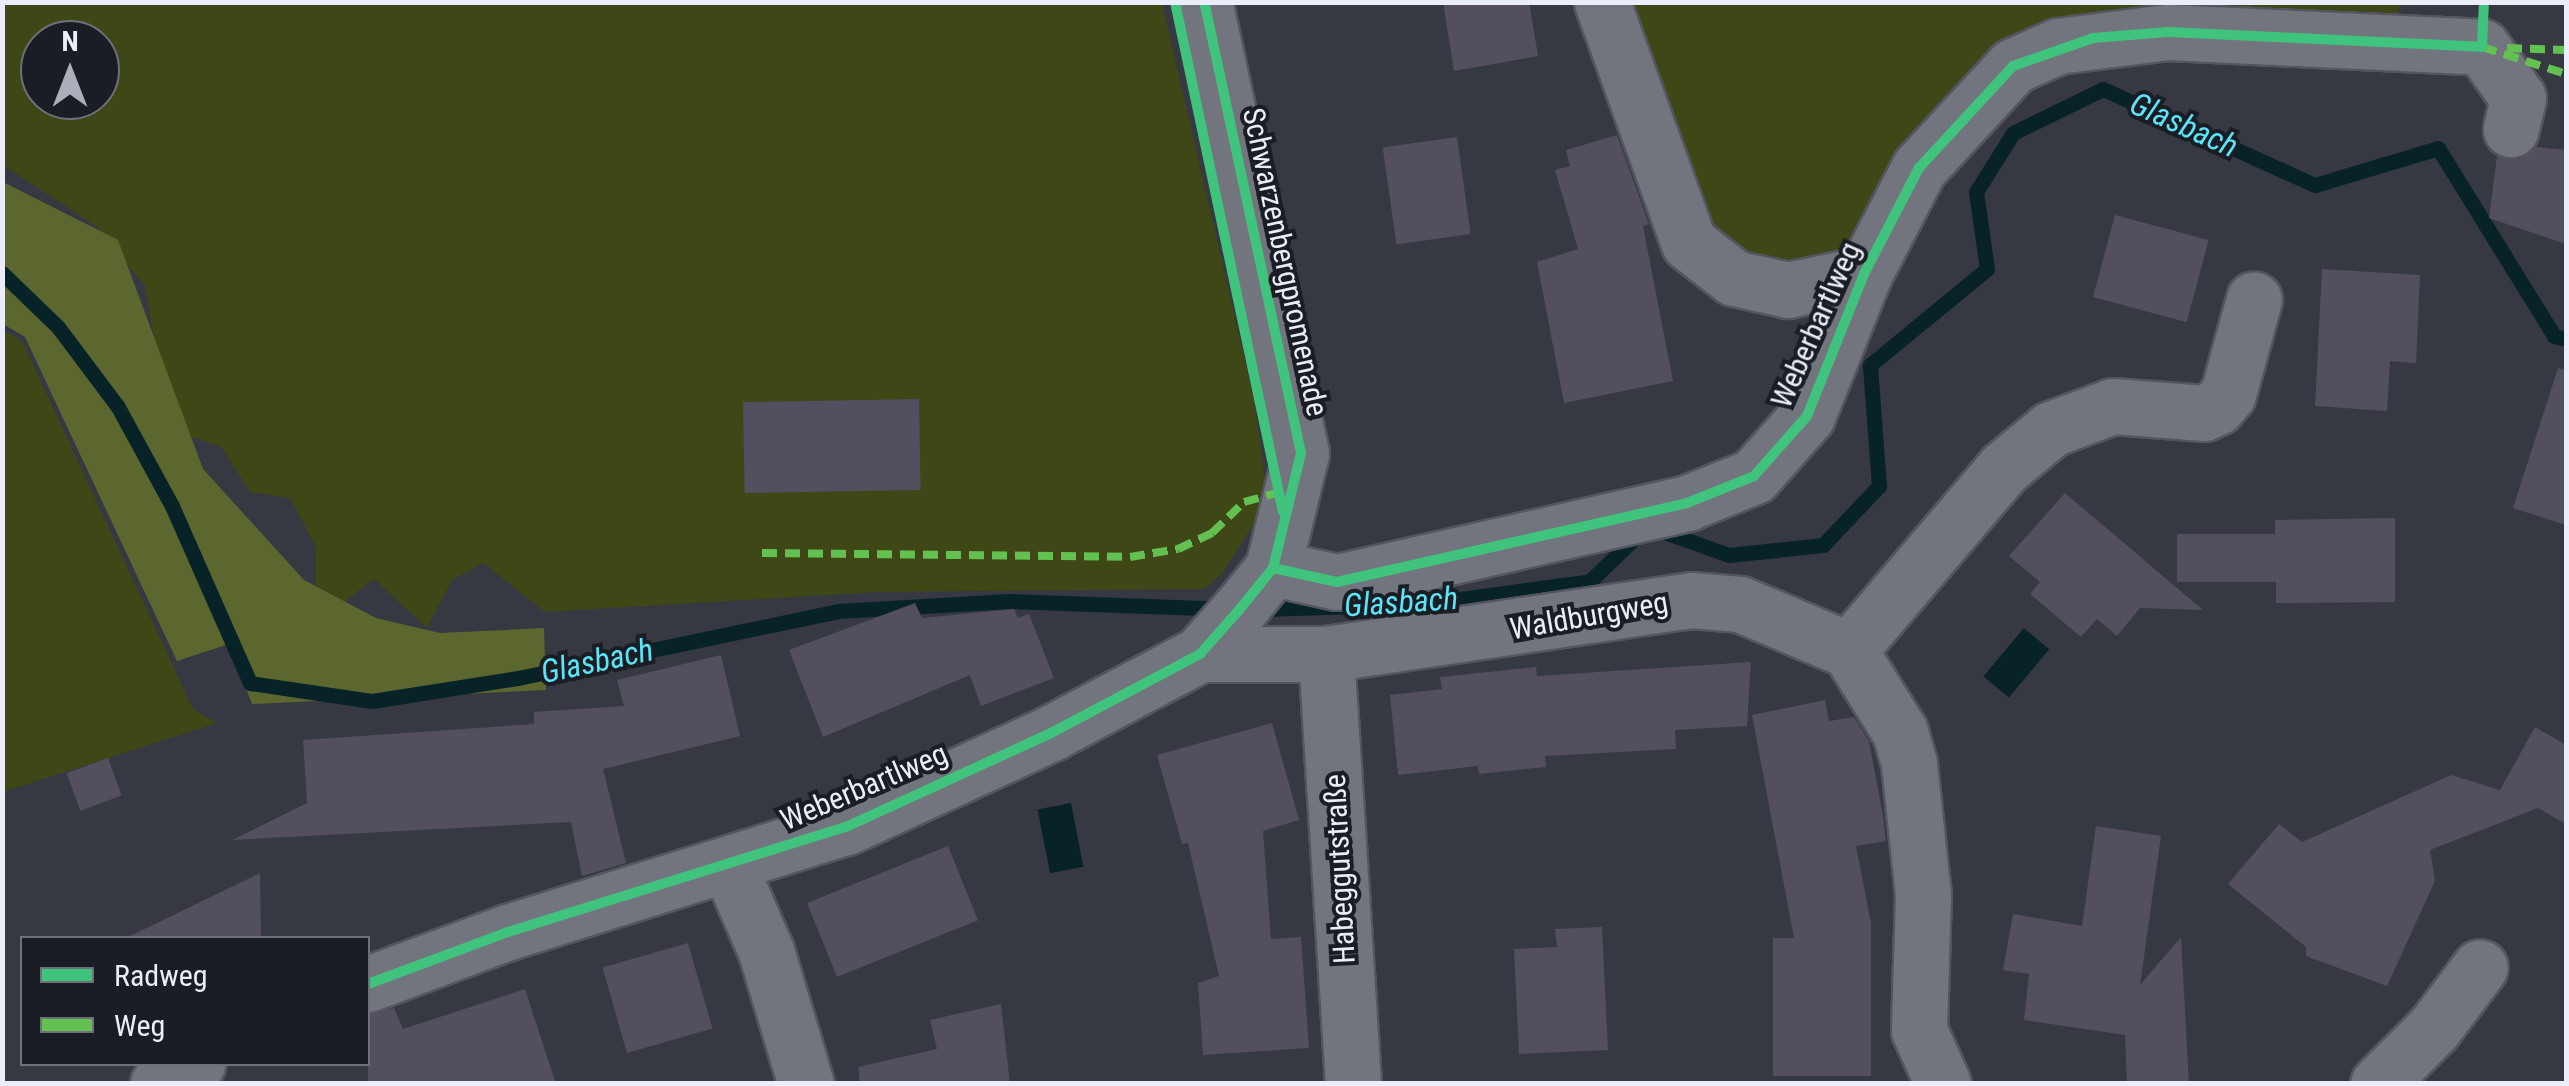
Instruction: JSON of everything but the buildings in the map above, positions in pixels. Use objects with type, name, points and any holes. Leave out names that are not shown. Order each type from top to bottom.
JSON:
[{"type":"street","name":"Schwarzenbergpromenade","points":[[1204,2],[1301,453],[1280,550]]},
{"type":"street","points":[[1602,2],[1689,243],[1734,278],[1788,290],[1864,274]]},
{"type":"street","name":"Weberbartlweg","points":[[370,983],[508,932],[730,868],[846,827],[1052,733],[1200,654],[1280,550],[1338,582],[1688,503],[1754,476],[1807,416],[1864,274],[1918,168],[1959,119],[2013,66],[2058,46],[2168,32],[2483,25]]},
{"type":"street","points":[[2483,25],[2518,98],[2511,129]]},
{"type":"street","points":[[1943,1084],[1919,1030],[1922,894],[1909,764],[1900,732],[1850,650],[1979,496],[2038,438],[2113,406],[2204,413],[2223,401],[2254,299]]},
{"type":"street","name":"Waldburgweg","points":[[1200,654],[1326,654],[1692,600],[1740,604],[1850,650]]},
{"type":"street","name":"Habeggutstraße","points":[[1326,654],[1353,1084]]},
{"type":"street","points":[[730,868],[766,951],[806,1084]]},
{"type":"street","points":[[2378,1084],[2434,1028],[2480,967]]},
{"type":"street","points":[[158,1084],[192,1066]]},
{"type":"green space","points":[[3,3],[1162,3],[1254,400],[1268,501],[1223,572],[1204,589],[877,592],[545,612],[483,563],[452,580],[427,628],[374,579],[344,602],[316,585],[316,547],[290,498],[250,492],[221,447],[187,435],[159,366],[145,286],[97,227],[3,165]]},
{"type":"green space","points":[[1618,3],[2400,3],[2394,33],[2064,36],[1851,267],[1716,259]]},
{"type":"green space","points":[[3,182],[118,240],[203,469],[304,580],[376,618],[440,633],[544,628],[546,690],[252,704],[229,644],[177,661],[25,337],[3,324]]},
{"type":"green space","points":[[3,330],[22,341],[193,709],[217,723],[3,792]]},
{"type":"shaded area","points":[[2024,628],[2049,649],[2009,697],[1984,676]]},
{"type":"shaded area","points":[[1071,803],[1083,867],[1050,873],[1038,809]]},
{"type":"waterway","name":"Glasbach","points":[[1257,609],[1423,604],[1590,581],[1647,526],[1729,555],[1823,545],[1879,486],[1870,365],[1987,269],[1976,192],[2013,133],[2103,89],[2315,185],[2438,148],[2554,336],[2566,339]]},
{"type":"waterway","name":"Glasbach","points":[[2,273],[58,327],[118,407],[172,506],[250,683],[372,701],[518,678],[838,611],[1010,601],[1224,609]]},
{"type":"marked path","points":[[2482,47],[2566,74]]},
{"type":"marked path","points":[[2507,48],[2566,50]]},
{"type":"marked path","points":[[762,553],[1130,557],[1178,549],[1212,533],[1244,502],[1284,491]]},
{"type":"cycle path","points":[[1175,2],[1283,512]]},
{"type":"cycle path","points":[[370,983],[508,932],[846,827],[1051,733],[1200,654],[1239,610],[1273,568],[1301,453],[1204,2]]},
{"type":"cycle path","points":[[1273,568],[1337,582],[1687,503],[1754,476],[1807,416],[1864,274],[1919,168],[2013,66],[2093,38],[2168,32],[2482,47],[2484,2]]}]
